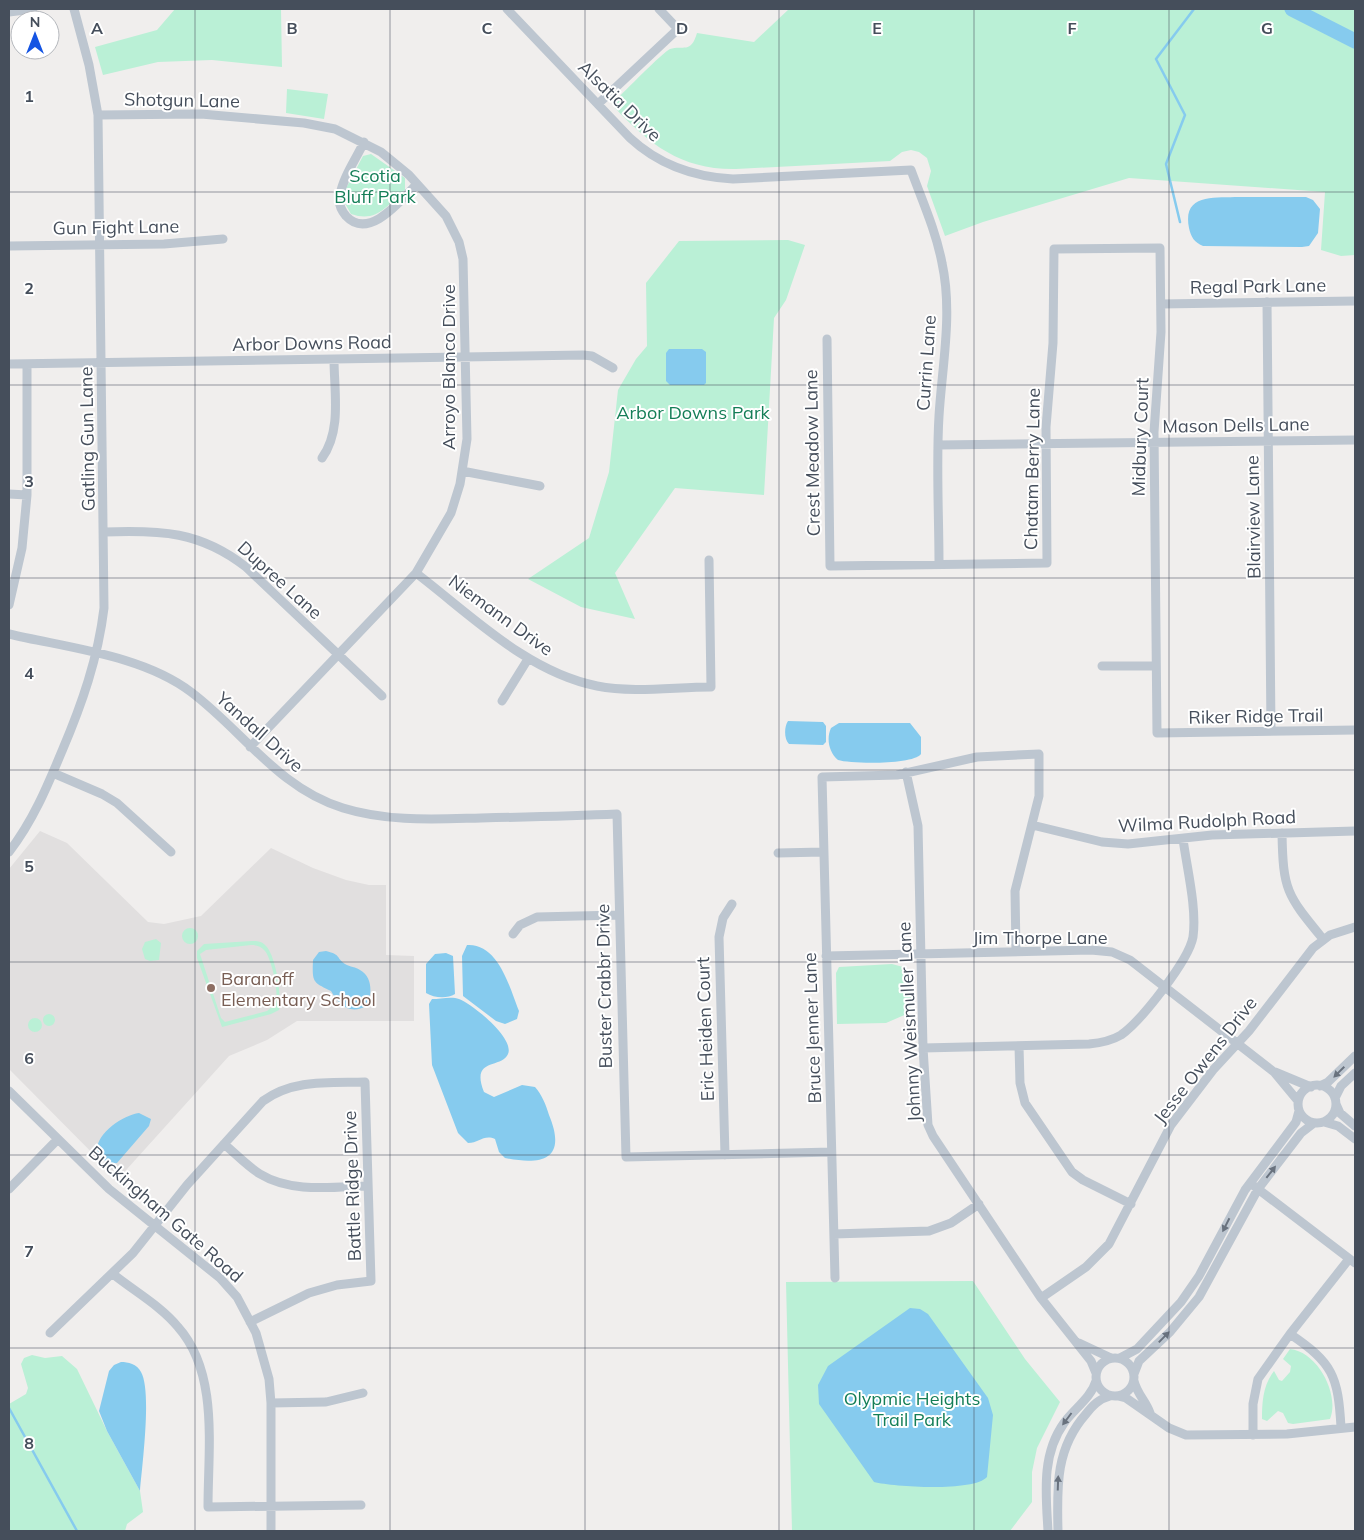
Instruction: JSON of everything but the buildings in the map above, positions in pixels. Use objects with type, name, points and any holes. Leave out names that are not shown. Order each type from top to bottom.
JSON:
[{"type":"street","points":[[9,12],[33,9]]},
{"type":"street","name":"Gatling Gun Lane","points":[[9,852],[29,823],[53,773],[85,693],[96,654],[104,608],[103,363],[98,115],[89,65],[74,9]]},
{"type":"street","name":"Alsatia Drive","points":[[507,9],[634,142],[647,153],[678,169],[716,178],[733,179],[911,170]]},
{"type":"street","points":[[598,104],[678,29],[659,9]]},
{"type":"street","name":"Shotgun Lane","points":[[98,115],[180,113],[266,120]]},
{"type":"street","name":"Arroyo Blanco Drive","points":[[250,747],[339,656],[416,573],[444,529],[455,501],[462,471],[467,421],[464,274],[459,242],[446,216],[395,162],[364,142],[335,129],[266,120]]},
{"type":"street","points":[[364,142],[340,193],[340,204],[347,217],[360,224],[374,222],[417,184]]},
{"type":"street","name":"Currin Lane","points":[[911,170],[935,235],[945,284],[945,345],[938,445],[939,564]]},
{"type":"street","name":"Gun Fight Lane","points":[[9,246],[164,244],[223,239]]},
{"type":"street","name":"Midbury Court","points":[[1054,249],[1160,248],[1161,304],[1154,442],[1157,733]]},
{"type":"street","name":"Chatam Berry Lane","points":[[830,566],[1047,563],[1045,444],[1053,343],[1054,249]]},
{"type":"street","name":"Regal Park Lane","points":[[1161,304],[1355,301]]},
{"type":"street","name":"Blairview Lane","points":[[1267,302],[1271,732]]},
{"type":"street","name":"Crest Meadow Lane","points":[[827,339],[830,566]]},
{"type":"street","name":"Arbor Downs Road","points":[[9,364],[583,355],[592,356],[613,368]]},
{"type":"street","points":[[322,458],[329,448],[334,431],[334,359]]},
{"type":"street","points":[[9,605],[22,548],[27,495],[27,364]]},
{"type":"street","name":"Mason Dells Lane","points":[[938,445],[1355,440]]},
{"type":"street","points":[[462,471],[540,486]]},
{"type":"street","points":[[9,494],[27,495]]},
{"type":"street","name":"Dupree Lane","points":[[104,532],[152,531],[194,538],[210,543],[246,567],[382,696]]},
{"type":"street","name":"Niemann Drive","points":[[416,573],[528,659],[569,678],[598,686],[712,687],[708,560]]},
{"type":"street","name":"Yandall Drive","points":[[9,634],[135,663],[175,682],[197,697],[281,775],[302,789],[343,808],[369,815],[416,819],[618,814]]},
{"type":"street","points":[[502,701],[528,659]]},
{"type":"street","points":[[1102,666],[1156,666]]},
{"type":"street","name":"Riker Ridge Trail","points":[[1157,733],[1355,730]]},
{"type":"street","points":[[906,772],[977,757],[1039,754],[1040,786],[1016,892],[1016,951]]},
{"type":"street","name":"Bruce Jenner Lane","points":[[835,1278],[822,777],[888,776],[906,772]]},
{"type":"street","name":"Johnny Weismuller Lane","points":[[906,772],[918,826],[923,1048],[928,1125],[1041,1298],[1060,1324],[1080,1343],[1095,1366],[1096,1377]]},
{"type":"street","points":[[53,773],[102,794],[117,803],[171,852]]},
{"type":"street","name":"Buster Crabbr Drive","points":[[618,814],[626,1157],[725,1155]]},
{"type":"street","name":"Wilma Rudolph Road","points":[[1032,825],[1115,844],[1143,844],[1229,834],[1355,831]]},
{"type":"street","points":[[1282,833],[1283,875],[1288,891],[1322,939]]},
{"type":"street","points":[[923,1048],[1089,1044],[1110,1040],[1136,1022],[1185,957],[1193,932],[1194,916],[1183,838]]},
{"type":"street","points":[[778,853],[823,852]]},
{"type":"street","name":"Eric Heiden Court","points":[[725,1155],[719,936],[723,918],[732,904]]},
{"type":"street","points":[[513,934],[520,925],[537,917],[619,915]]},
{"type":"street","name":"Jesse Owens Drive","points":[[1041,1298],[1077,1273],[1102,1252],[1116,1233],[1171,1124],[1307,955],[1322,939],[1338,931],[1355,927]]},
{"type":"street","name":"Jim Thorpe Lane","points":[[826,956],[1016,951],[1091,950],[1112,952],[1130,960],[1274,1072],[1298,1101]]},
{"type":"street","points":[[1018,1046],[1022,1093],[1025,1103],[1065,1163],[1083,1180],[1131,1204]]},
{"type":"street","points":[[1320,1086],[1328,1082],[1355,1056]]},
{"type":"street","name":"Jim Thorpe Lane","points":[[1274,1072],[1311,1086]]},
{"type":"street","points":[[1324,1122],[1334,1114],[1341,1086],[1355,1073]]},
{"type":"street","name":"Battle Ridge Drive","points":[[224,1144],[253,1110],[278,1092],[293,1086],[311,1083],[365,1082],[371,1280],[337,1285],[309,1293],[250,1322]]},
{"type":"street","points":[[1048,1531],[1046,1482],[1050,1453],[1062,1426],[1092,1392],[1101,1364],[1132,1354],[1181,1302],[1199,1276],[1233,1209],[1296,1122],[1299,1111],[1298,1101],[1302,1092],[1311,1086],[1320,1086],[1329,1090],[1336,1101],[1340,1113],[1355,1126]]},
{"type":"street","name":"Buckingham Gate Road","points":[[9,1091],[109,1188],[220,1278],[237,1297],[250,1322],[267,1367],[271,1403],[271,1531]]},
{"type":"street","points":[[1299,1111],[1305,1119],[1314,1123],[1324,1122],[1338,1126],[1355,1139]]},
{"type":"street","points":[[1058,1531],[1057,1482],[1064,1449],[1079,1421],[1094,1404],[1128,1391],[1139,1361],[1170,1332],[1199,1297],[1258,1189],[1301,1134],[1314,1123]]},
{"type":"street","points":[[10,1185],[58,1139]]},
{"type":"street","points":[[50,1333],[113,1274],[155,1226],[186,1185],[224,1144],[257,1172],[279,1183],[299,1187],[367,1186]]},
{"type":"street","points":[[725,1155],[832,1152]]},
{"type":"street","points":[[1250,1184],[1352,1261],[1290,1334],[1258,1379],[1253,1404],[1253,1435]]},
{"type":"street","points":[[834,1234],[929,1230],[952,1223],[979,1204]]},
{"type":"street","points":[[113,1274],[178,1326],[189,1340],[201,1363],[207,1392],[208,1507],[361,1505]]},
{"type":"street","points":[[1290,1334],[1320,1356],[1328,1365],[1337,1385],[1342,1427]]},
{"type":"street","name":"Johnny Weismuller Lane","points":[[1080,1343],[1115,1358]]},
{"type":"street","points":[[1115,1358],[1129,1364],[1139,1395],[1147,1404],[1150,1413]]},
{"type":"street","points":[[1096,1377],[1101,1391],[1126,1398],[1141,1411],[1150,1413],[1169,1428],[1186,1435],[1287,1434],[1355,1427]]},
{"type":"street","points":[[271,1403],[326,1402],[363,1393]]},
{"type":"shaded area","name":"Baranoff Elementary School","points":[[40,831],[67,843],[148,922],[164,924],[201,916],[271,848],[313,868],[346,880],[369,885],[386,885],[386,955],[414,956],[414,1021],[297,1021],[267,1040],[229,1056],[118,1179],[9,1069],[9,869]]},
{"type":"green space","points":[[175,9],[281,9],[282,67],[212,60],[158,62],[103,75],[95,47],[157,30]]},
{"type":"green space","points":[[789,9],[1355,9],[1355,255],[1341,256],[1321,250],[1325,192],[1129,178],[983,222],[945,236],[927,186],[931,171],[927,158],[919,152],[911,150],[902,152],[890,161],[736,169],[717,168],[699,165],[668,153],[641,133],[615,108],[615,101],[660,57],[670,49],[689,46],[695,40],[697,33],[754,42]]},
{"type":"green space","points":[[287,89],[328,94],[324,119],[286,113]]},
{"type":"green space","name":"Scotia Bluff Park","points":[[371,154],[405,178],[405,190],[375,215],[360,216],[351,214],[343,200],[344,192],[363,156]]},
{"type":"green space","name":"Arbor Downs Park","points":[[788,240],[805,245],[786,300],[774,318],[764,495],[675,488],[615,573],[635,619],[581,607],[528,579],[589,538],[609,472],[618,390],[636,359],[647,346],[646,283],[679,241]]},
{"type":"green space","points":[[190,928],[196,930],[198,936],[196,942],[190,944],[184,942],[182,936],[184,930]]},
{"type":"green space","points":[[156,939],[161,943],[159,960],[150,961],[145,959],[142,949],[145,942]]},
{"type":"green space","points":[[254,941],[264,944],[273,958],[279,987],[279,1010],[271,1014],[222,1027],[197,958],[197,951],[204,944]],"holes":[[[253,945],[263,949],[268,955],[276,985],[276,1004],[267,1011],[225,1022],[221,1018],[200,954],[206,950]]]},
{"type":"green space","points":[[892,964],[903,967],[909,978],[912,1002],[909,1013],[886,1023],[837,1024],[836,973],[839,967]]},
{"type":"green space","points":[[49,1014],[55,1020],[49,1026],[43,1020]]},
{"type":"green space","points":[[35,1018],[40,1020],[42,1025],[40,1030],[35,1032],[30,1030],[28,1025],[30,1020]]},
{"type":"green space","name":"Olypmic Heights Trail Park","points":[[973,1281],[1025,1359],[1060,1402],[1037,1448],[1032,1472],[1032,1502],[1010,1531],[792,1531],[786,1282]]},
{"type":"green space","points":[[1290,1349],[1300,1352],[1309,1358],[1318,1366],[1324,1376],[1332,1398],[1330,1419],[1293,1424],[1288,1423],[1283,1413],[1278,1411],[1267,1421],[1262,1419],[1263,1400],[1267,1382],[1274,1371],[1279,1380],[1282,1381],[1290,1372],[1291,1366],[1283,1359]]},
{"type":"green space","points":[[32,1355],[45,1358],[62,1356],[77,1369],[107,1431],[140,1491],[143,1512],[127,1524],[125,1531],[9,1531],[9,1404],[26,1394],[28,1388],[21,1364],[24,1358]]},
{"type":"water","points":[[1306,197],[1313,200],[1320,209],[1318,233],[1309,246],[1302,247],[1203,246],[1195,241],[1189,228],[1188,217],[1190,209],[1195,203],[1211,198]]},
{"type":"water","points":[[669,349],[702,349],[706,352],[706,383],[704,385],[670,385],[666,381],[666,353]]},
{"type":"water","points":[[788,721],[823,722],[826,726],[826,742],[823,745],[789,744],[785,733]]},
{"type":"water","points":[[839,723],[910,723],[921,737],[921,754],[916,758],[895,762],[868,763],[838,760],[831,749],[829,737],[831,728]]},
{"type":"water","points":[[467,945],[478,946],[487,951],[502,969],[519,1011],[517,1019],[505,1024],[496,1021],[463,996],[462,956]]},
{"type":"water","points":[[326,951],[336,955],[342,962],[358,969],[367,977],[370,986],[370,997],[367,1006],[361,1009],[345,1007],[337,1001],[331,991],[320,986],[315,981],[313,960],[319,952]]},
{"type":"water","points":[[446,953],[453,956],[455,994],[444,997],[433,996],[426,993],[426,964],[435,954]]},
{"type":"water","points":[[456,998],[465,1002],[491,1022],[505,1039],[508,1054],[505,1059],[488,1066],[481,1073],[484,1092],[494,1097],[522,1085],[535,1087],[544,1100],[554,1130],[555,1141],[553,1150],[548,1156],[531,1161],[505,1158],[499,1152],[495,1139],[485,1138],[468,1143],[458,1133],[432,1065],[429,1004],[432,999]]},
{"type":"water","points":[[139,1113],[151,1119],[149,1126],[117,1163],[108,1164],[97,1152],[100,1139],[118,1121]]},
{"type":"water","points":[[910,1308],[920,1309],[928,1314],[988,1398],[993,1415],[987,1477],[979,1482],[967,1485],[915,1487],[874,1482],[819,1404],[818,1385],[828,1366]]},
{"type":"water","points":[[121,1362],[135,1365],[141,1372],[146,1395],[140,1491],[107,1431],[99,1411],[109,1371],[114,1365]]},
{"type":"waterway","points":[[1180,222],[1166,164],[1185,115],[1156,59],[1194,9]]},
{"type":"waterway","points":[[1292,9],[1355,41]]},
{"type":"waterway","points":[[9,1408],[77,1531]]},
{"type":"place","name":"Baranoff Elementary School","points":[[211,988]]}]
